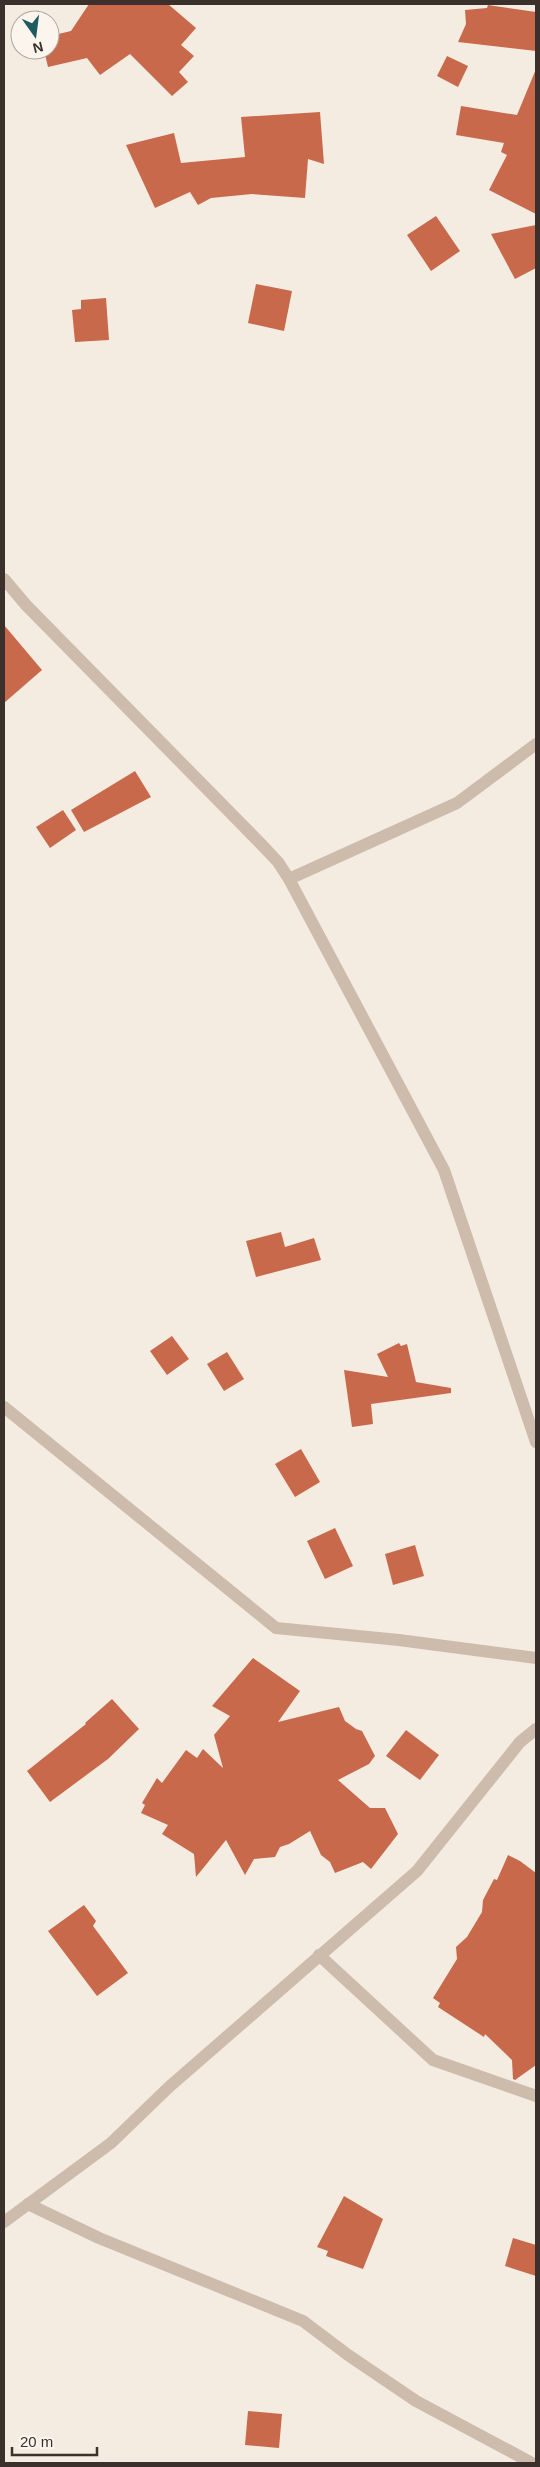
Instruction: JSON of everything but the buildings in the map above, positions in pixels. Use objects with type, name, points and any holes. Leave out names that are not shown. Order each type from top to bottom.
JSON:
[{"type":"street","points":[[4,579],[26,605],[272,856],[289,879],[444,1170],[536,1442]]},
{"type":"street","points":[[289,879],[457,803],[536,744]]},
{"type":"street","points":[[4,1408],[276,1628],[399,1640],[536,1658]]},
{"type":"street","points":[[4,2222],[111,2143],[169,2087],[417,1871],[520,1742],[536,1729]]},
{"type":"street","points":[[320,1955],[433,2060],[536,2096]]},
{"type":"street","points":[[28,2204],[99,2238],[303,2321],[416,2401],[532,2463]]}]
